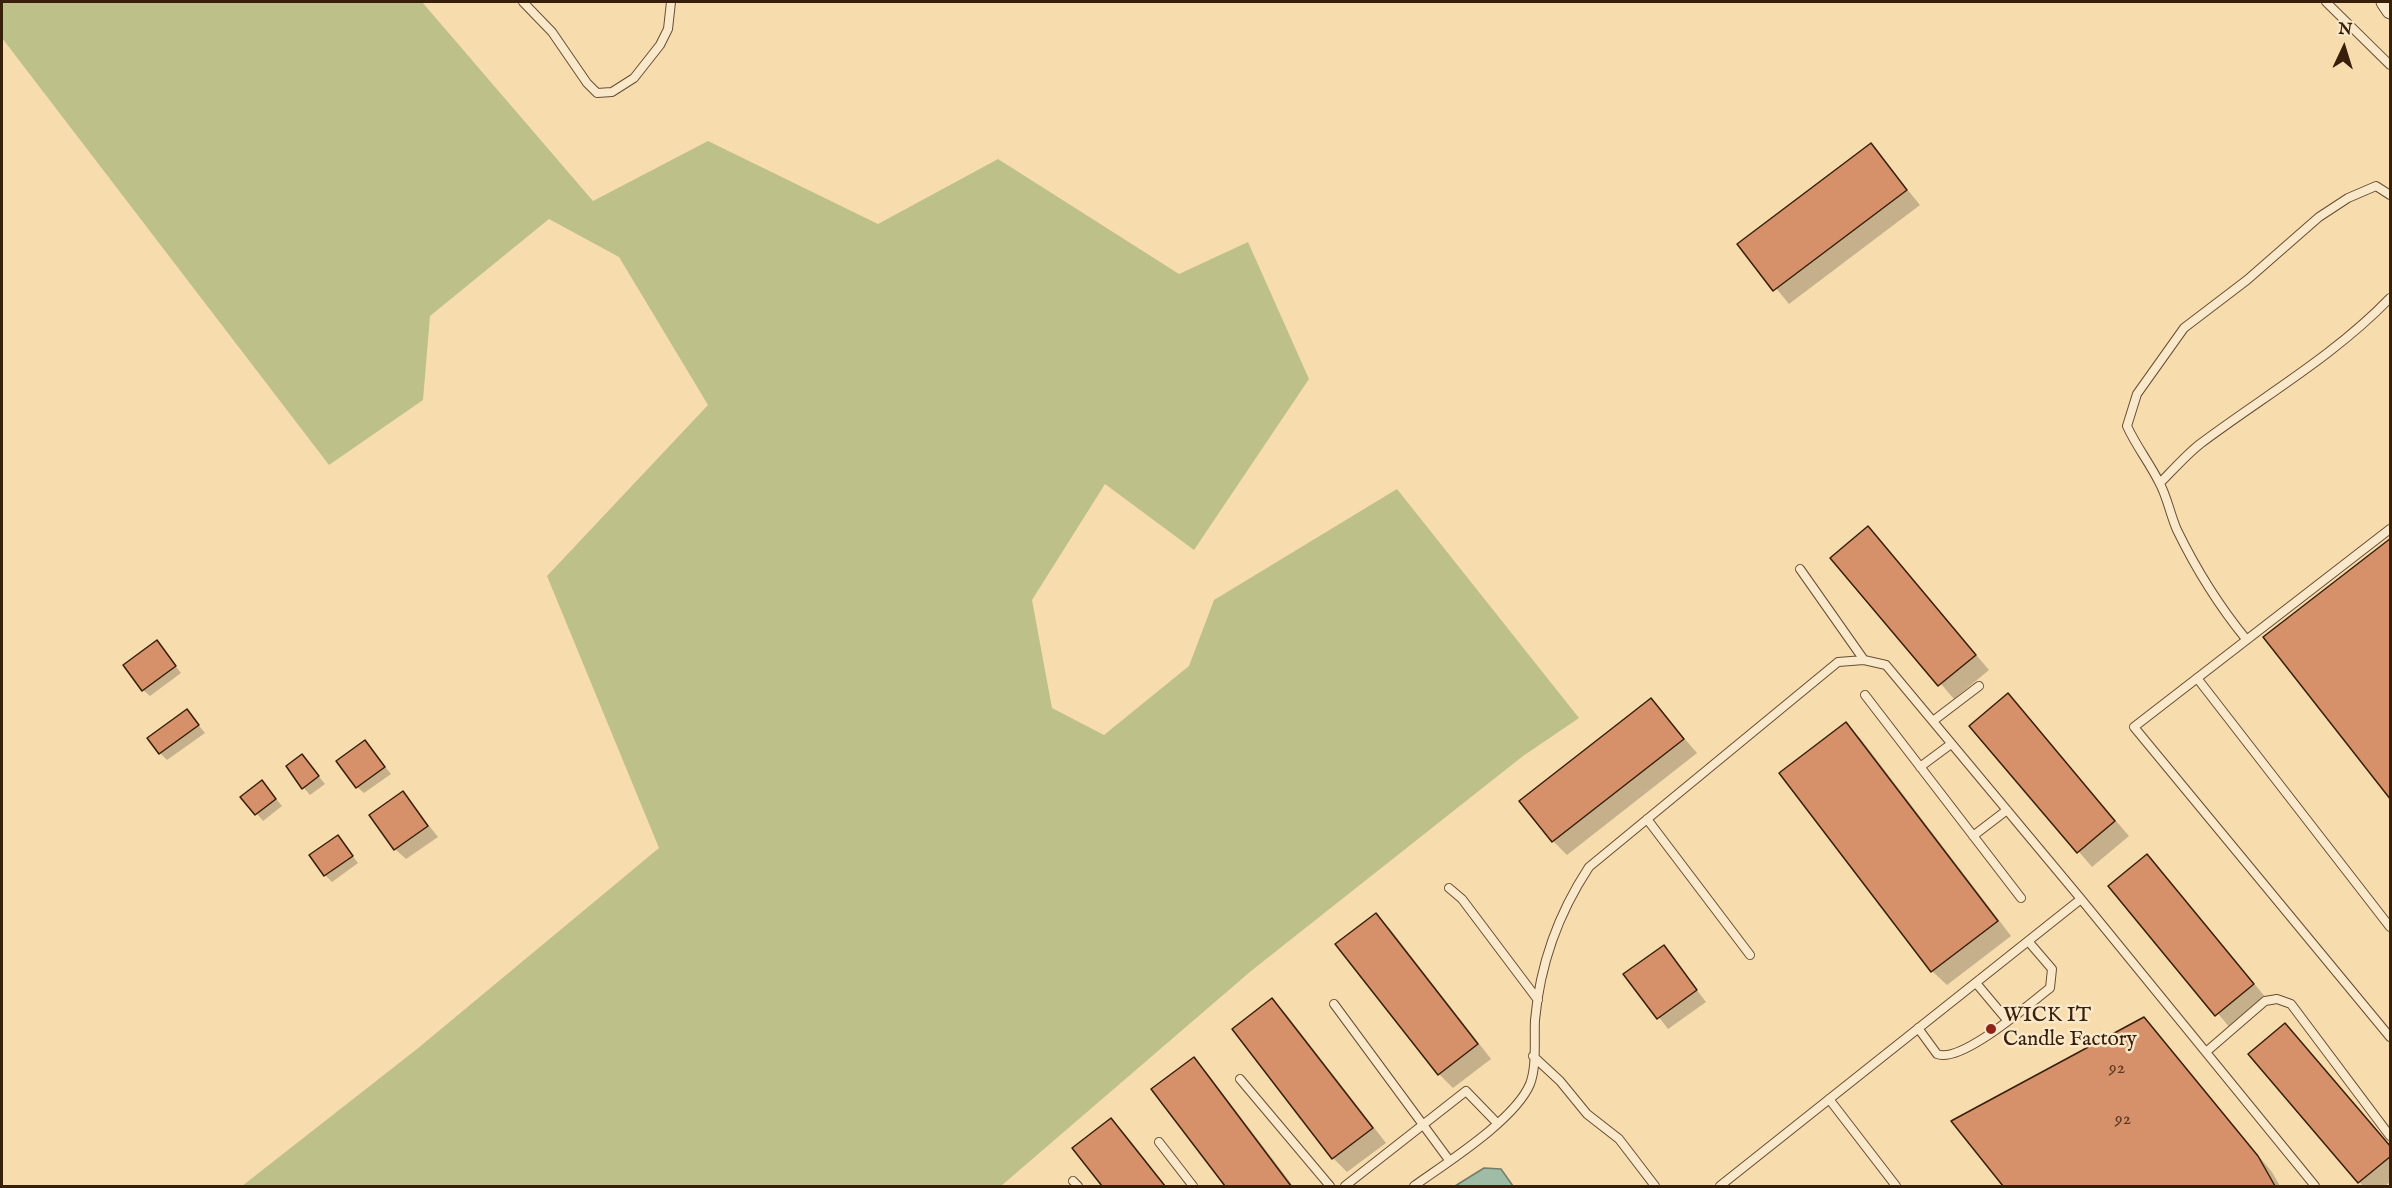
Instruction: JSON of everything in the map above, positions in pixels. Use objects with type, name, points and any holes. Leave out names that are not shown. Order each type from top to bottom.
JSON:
[{"type":"street","points":[[2384,2],[2391,11]]},
{"type":"lane","points":[[523,2],[552,32],[587,83],[597,93],[612,92],[634,78],[660,45],[668,29],[671,2]]},
{"type":"lane","points":[[2326,2],[2391,65]]},
{"type":"lane","points":[[2247,639],[2225,613],[2202,576],[2176,528],[2160,483],[2136,446],[2127,426],[2137,394],[2184,328],[2328,211],[2348,198],[2376,186],[2391,195]]},
{"type":"lane","points":[[2160,483],[2198,446],[2354,333],[2391,298]]},
{"type":"lane","points":[[2391,528],[2134,727],[2391,1037]]},
{"type":"lane","points":[[1800,569],[1864,660]]},
{"type":"lane","points":[[1414,1186],[1514,1108],[1530,1083],[1541,976],[1554,932],[1569,898],[1589,867],[1838,662],[1864,660],[1886,665],[2315,1186]]},
{"type":"lane","points":[[2197,678],[2391,927]]},
{"type":"lane","points":[[1933,721],[1979,686]]},
{"type":"lane","points":[[1865,695],[2021,898]]},
{"type":"lane","points":[[1920,767],[1952,744]]},
{"type":"lane","points":[[1973,836],[2007,810]]},
{"type":"lane","points":[[1647,819],[1750,955]]},
{"type":"lane","points":[[1449,888],[1462,899],[1490,940],[1538,1000]]},
{"type":"lane","points":[[1720,1186],[2081,899]]},
{"type":"lane","points":[[1918,1028],[1937,1054],[1943,1056],[1971,1047],[2050,988],[2053,981],[2052,969],[2028,941]]},
{"type":"lane","points":[[1976,982],[2007,1020]]},
{"type":"lane","points":[[2206,1052],[2265,1001],[2277,999],[2291,1004],[2391,1136]]},
{"type":"lane","points":[[1334,1004],[1449,1160]]},
{"type":"lane","points":[[1533,1056],[1560,1081],[1587,1114],[1619,1139],[1655,1186]]},
{"type":"lane","points":[[1240,1078],[1330,1186]]},
{"type":"lane","points":[[1351,1185],[1466,1091],[1497,1123]]},
{"type":"lane","points":[[1829,1099],[1896,1186]]},
{"type":"lane","points":[[1159,1142],[1193,1186]]},
{"type":"green space","points":[[2,2],[422,2],[593,201],[708,141],[878,224],[998,159],[1179,274],[1248,242],[1309,379],[1194,550],[1105,484],[1032,600],[1052,708],[1104,735],[1189,666],[1214,600],[1397,489],[1579,718],[1523,756],[1251,971],[1001,1186],[242,1186],[417,1049],[659,848],[547,576],[708,405],[619,257],[549,219],[430,316],[423,400],[329,465],[2,38]]},
{"type":"shaded area","points":[[1484,1168],[1501,1169],[1513,1186],[1455,1186]]},
{"type":"building","points":[[1871,143],[1907,190],[1773,291],[1737,244]]},
{"type":"building","points":[[1868,526],[1976,655],[1938,686],[1830,558]]},
{"type":"building","points":[[2391,538],[2391,800],[2263,637]]},
{"type":"building","points":[[157,640],[176,666],[142,691],[123,665]]},
{"type":"building","points":[[2008,693],[2115,821],[2077,853],[1969,726]]},
{"type":"building","points":[[1651,698],[1684,739],[1552,842],[1519,801]]},
{"type":"building","points":[[187,709],[199,725],[159,754],[147,738]]},
{"type":"building","points":[[1846,722],[1998,921],[1931,972],[1779,773]]},
{"type":"building","points":[[365,740],[385,767],[356,788],[336,761]]},
{"type":"building","points":[[302,754],[319,776],[302,789],[286,766]]},
{"type":"building","points":[[262,780],[276,799],[255,815],[240,797]]},
{"type":"building","points":[[403,791],[428,826],[394,850],[369,815]]},
{"type":"building","points":[[338,835],[353,856],[324,876],[309,855]]},
{"type":"building","points":[[2147,854],[2254,984],[2215,1016],[2108,886]]},
{"type":"building","points":[[1376,913],[1478,1044],[1438,1075],[1335,944]]},
{"type":"building","points":[[1664,945],[1697,990],[1657,1019],[1623,974]]},
{"type":"building","points":[[1272,998],[1373,1128],[1332,1159],[1232,1029]]},
{"type":"building","points":[[2144,1017],[2258,1156],[2275,1186],[2003,1186],[1951,1121]]},
{"type":"building","points":[[2285,1023],[2391,1147],[2391,1156],[2358,1183],[2248,1054]]},
{"type":"building","points":[[1194,1057],[1291,1186],[1225,1186],[1151,1089]]},
{"type":"building","points":[[1111,1118],[1165,1186],[1102,1186],[1072,1148]]},
{"type":"place","name":"WICK IT Candle Factory","points":[[1991,1029]]}]
